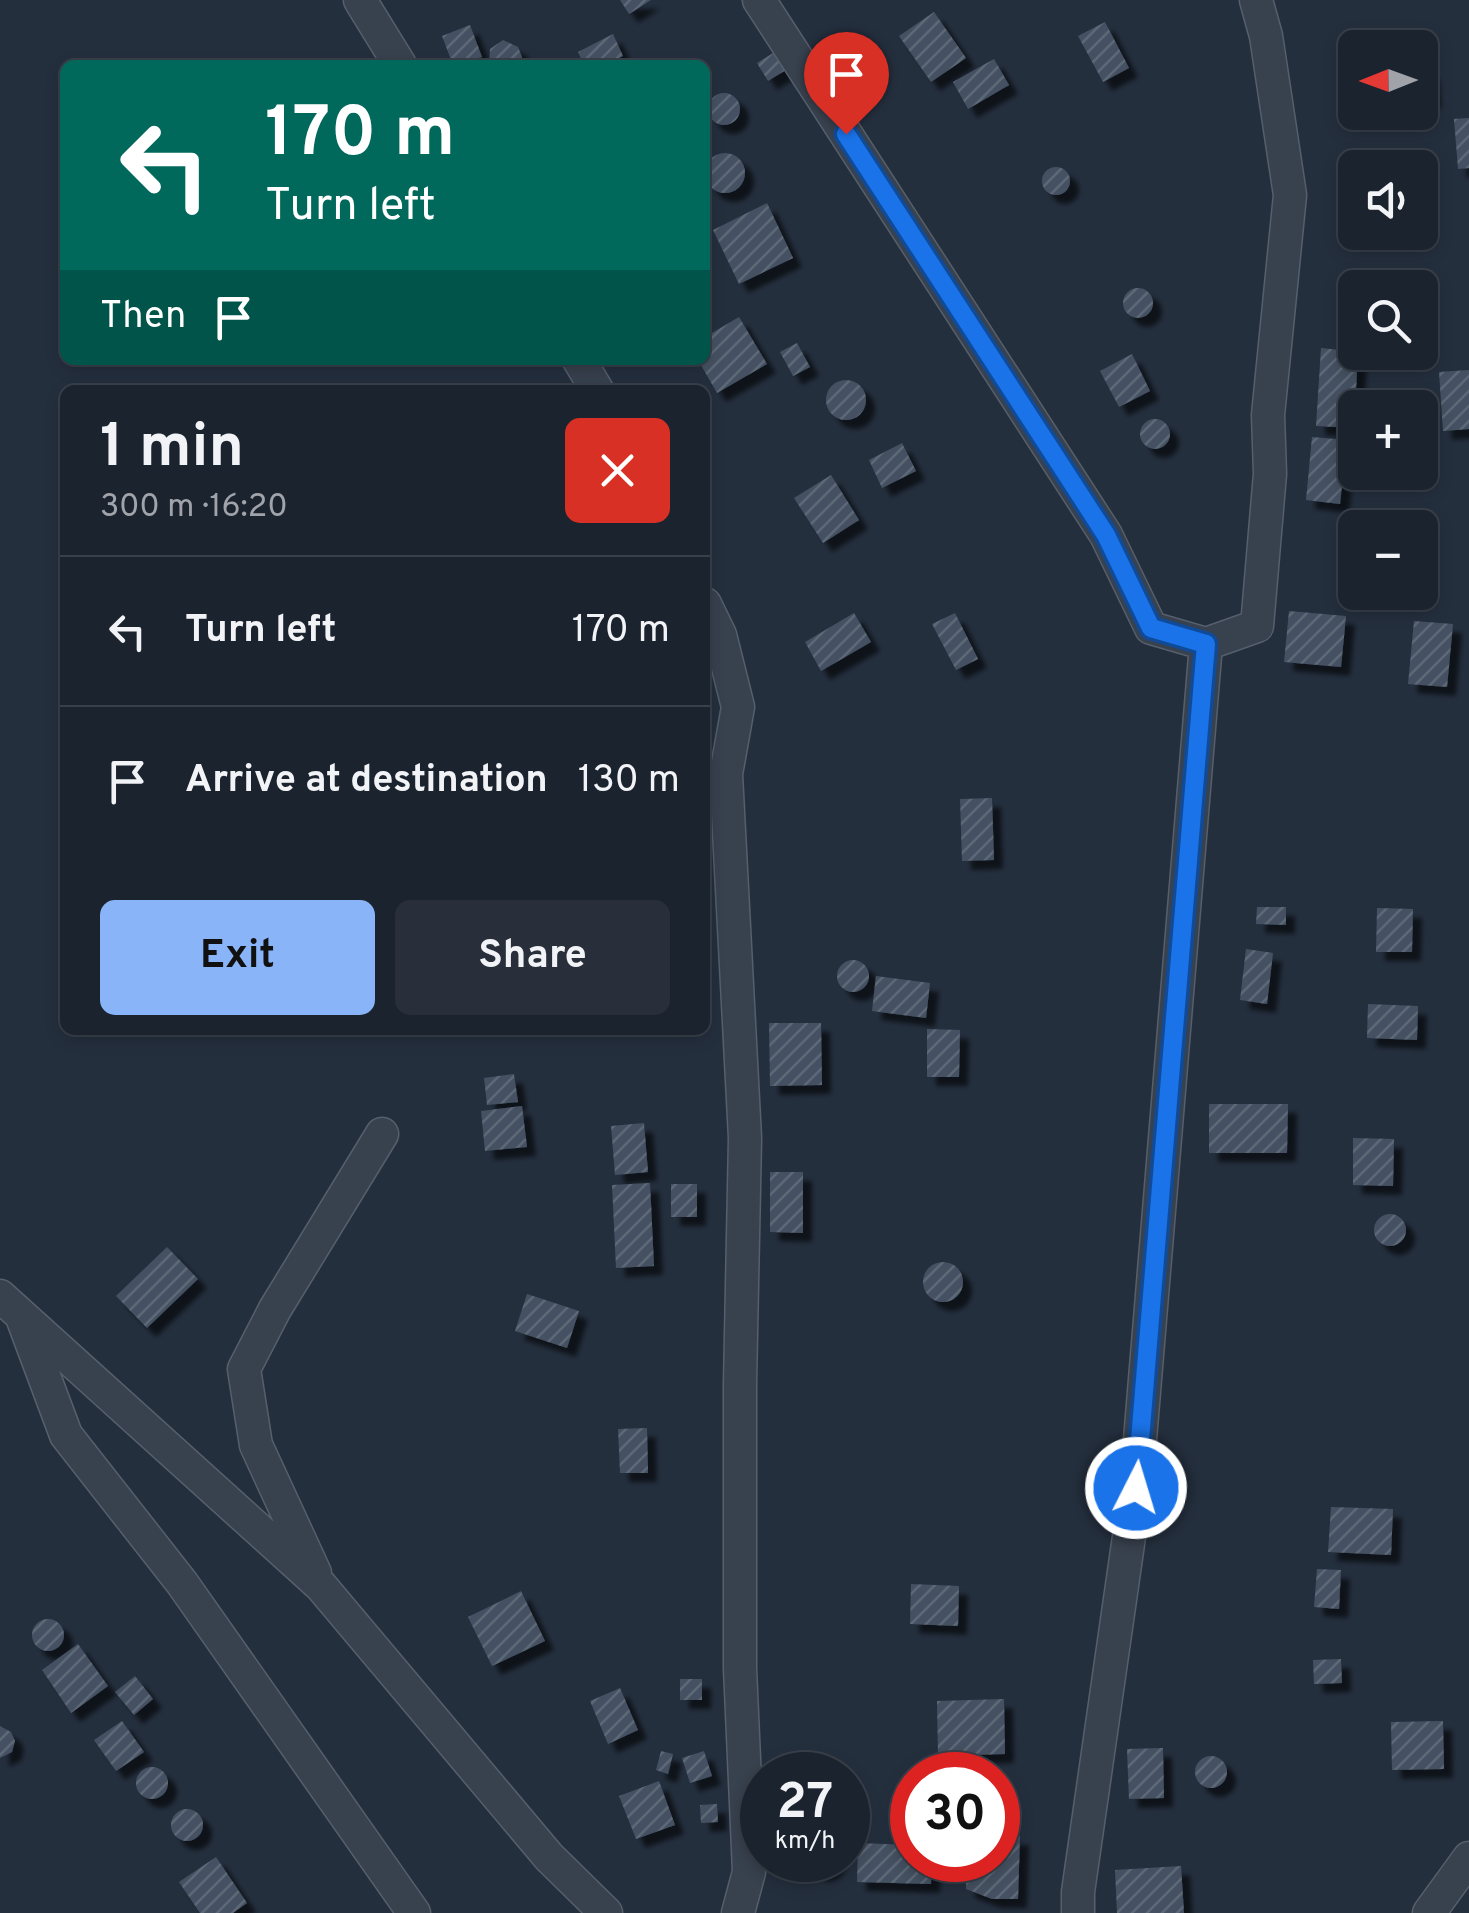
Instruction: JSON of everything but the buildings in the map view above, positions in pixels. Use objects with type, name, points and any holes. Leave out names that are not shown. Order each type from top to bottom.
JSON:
[{"type":"street","points":[[360,0],[397,60]]},
{"type":"street","points":[[759,0],[1106,535],[1151,628],[1206,644],[1257,626],[1270,474],[1268,415],[1290,196],[1266,36],[1256,0]]},
{"type":"street","points":[[710,614],[720,634],[738,707],[726,774],[745,1138],[740,1668],[749,1872],[738,1913]]},
{"type":"street","points":[[1078,1913],[1136,1488],[1206,644]]},
{"type":"street","points":[[321,1586],[256,1445],[244,1369],[382,1134]]},
{"type":"street","points":[[11,1306],[321,1586],[550,1857],[606,1913]]},
{"type":"street","points":[[11,1306],[66,1434],[182,1582],[414,1913]]},
{"type":"street","points":[[1429,1913],[1469,1858]]},
{"type":"route","points":[[846,134],[1106,535],[1151,628],[1206,644],[1136,1488]]}]
